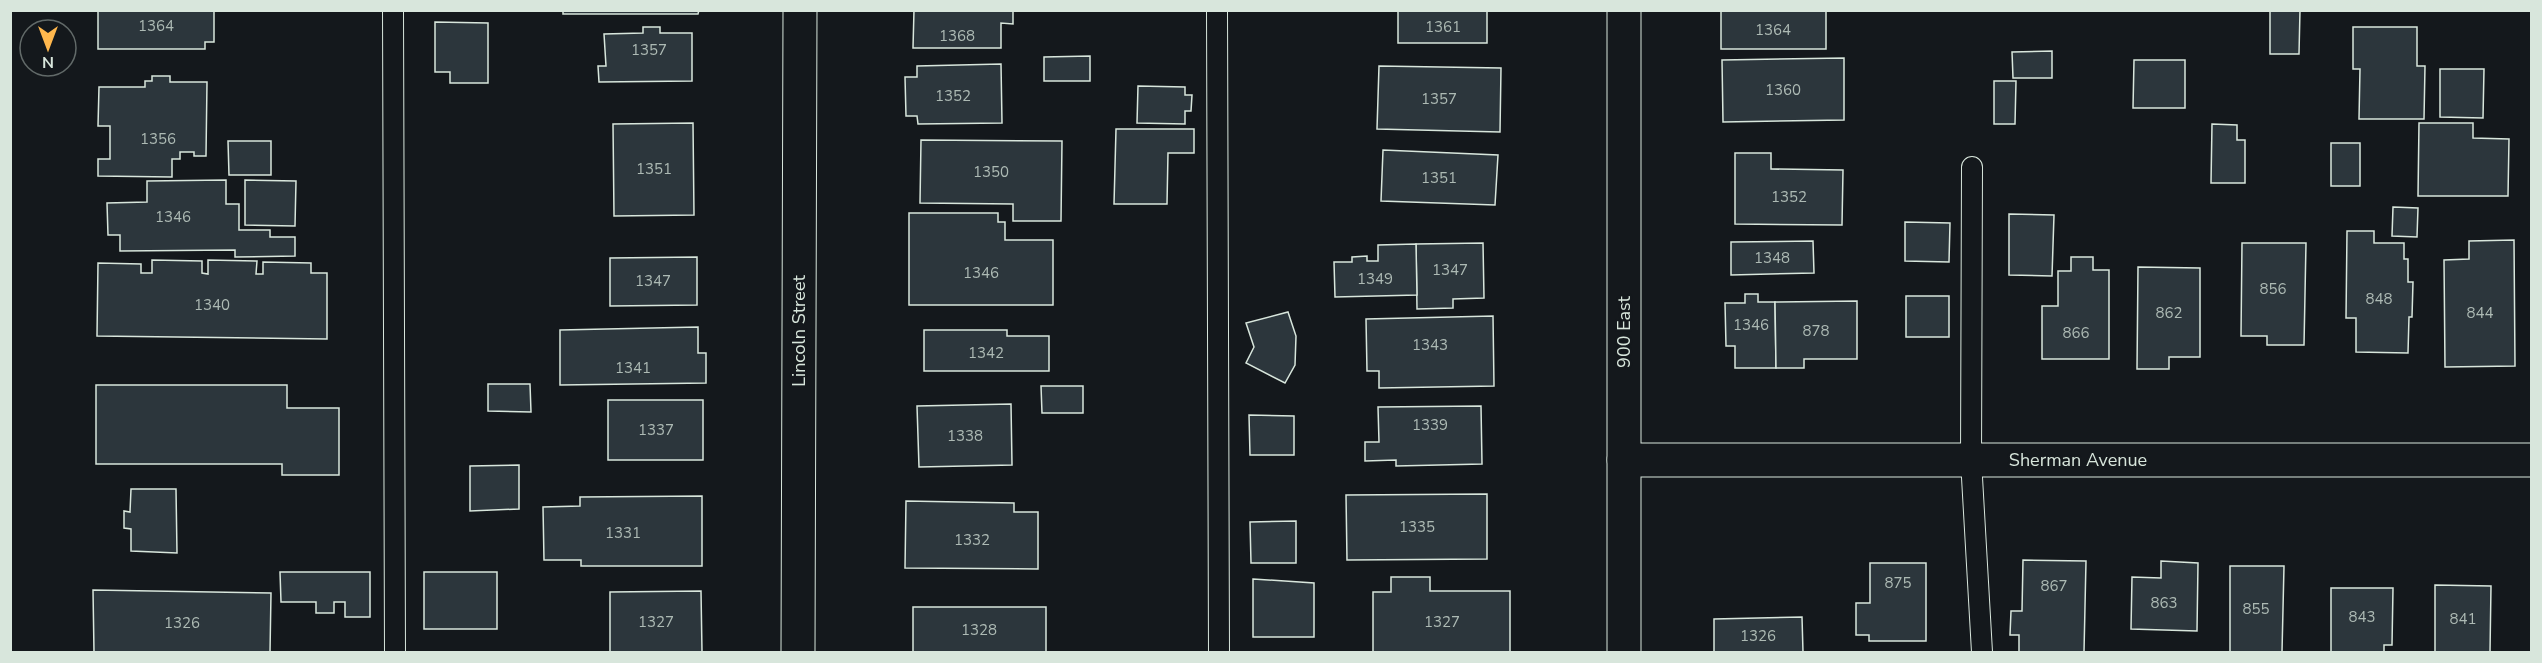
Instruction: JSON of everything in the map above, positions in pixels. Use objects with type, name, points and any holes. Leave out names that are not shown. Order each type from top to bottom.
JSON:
[{"type":"street","name":"Lincoln Street","points":[[798,652],[800,10]]},
{"type":"street","name":"900 East","points":[[1624,10],[1624,652]]},
{"type":"street","name":"Sherman Avenue","points":[[1624,460],[2532,460]]},
{"type":"lane","points":[[393,10],[395,652]]},
{"type":"lane","points":[[1218,10],[1219,652]]},
{"type":"lane","points":[[1972,167],[1971,460],[1982,652]]},
{"type":"building","points":[[98,10],[214,10],[214,42],[205,42],[205,49],[98,49]]},
{"type":"building","points":[[563,10],[699,10],[698,14],[563,14]]},
{"type":"building","points":[[914,10],[1013,10],[1013,24],[1001,23],[1001,48],[913,48]]},
{"type":"building","points":[[1398,10],[1487,10],[1487,43],[1398,43]]},
{"type":"building","points":[[1721,10],[1826,10],[1826,49],[1721,49]]},
{"type":"building","points":[[2270,10],[2300,10],[2299,54],[2270,54]]},
{"type":"building","points":[[435,22],[488,23],[488,83],[450,83],[450,72],[435,72]]},
{"type":"building","points":[[643,27],[660,27],[660,33],[692,33],[692,81],[599,82],[598,66],[606,66],[604,34],[643,33]]},
{"type":"building","points":[[2353,27],[2417,27],[2417,66],[2425,66],[2424,119],[2359,119],[2360,69],[2353,69]]},
{"type":"building","points":[[2052,51],[2052,78],[2013,78],[2012,52]]},
{"type":"building","points":[[1090,56],[1090,81],[1044,81],[1044,57]]},
{"type":"building","points":[[1844,58],[1844,120],[1723,122],[1722,60]]},
{"type":"building","points":[[2134,60],[2185,60],[2185,108],[2133,108]]},
{"type":"building","points":[[1001,64],[1002,123],[918,124],[917,116],[906,116],[905,77],[917,77],[917,66]]},
{"type":"building","points":[[1379,66],[1501,68],[1500,132],[1377,129]]},
{"type":"building","points":[[2440,69],[2484,69],[2483,118],[2440,117]]},
{"type":"building","points":[[152,76],[170,76],[170,82],[207,82],[206,156],[194,156],[194,152],[180,152],[180,159],[172,159],[172,177],[98,176],[98,159],[110,159],[110,126],[98,126],[99,87],[145,87],[145,81],[152,81]]},
{"type":"building","points":[[1994,81],[2016,81],[2015,124],[1994,124]]},
{"type":"building","points":[[1138,86],[1185,87],[1185,95],[1192,95],[1191,111],[1185,111],[1185,124],[1137,123]]},
{"type":"building","points":[[693,123],[694,215],[614,216],[613,124]]},
{"type":"building","points":[[2419,123],[2473,123],[2473,138],[2509,139],[2508,196],[2418,196]]},
{"type":"building","points":[[2212,124],[2237,125],[2237,140],[2245,140],[2245,183],[2211,183]]},
{"type":"building","points":[[1116,129],[1194,129],[1194,153],[1168,153],[1167,204],[1114,204]]},
{"type":"building","points":[[921,140],[1062,141],[1061,221],[1013,221],[1013,204],[920,203]]},
{"type":"building","points":[[228,141],[271,141],[271,175],[229,175]]},
{"type":"building","points":[[2331,143],[2360,143],[2360,186],[2331,186]]},
{"type":"building","points":[[1383,150],[1498,155],[1495,205],[1381,201]]},
{"type":"building","points":[[1735,153],[1771,153],[1771,169],[1843,170],[1842,225],[1735,224]]},
{"type":"building","points":[[226,180],[226,204],[239,204],[239,230],[270,230],[270,237],[295,237],[295,256],[235,257],[235,250],[120,251],[120,235],[108,235],[107,203],[147,202],[147,181]]},
{"type":"building","points":[[245,180],[296,181],[295,226],[245,225]]},
{"type":"building","points":[[2393,207],[2418,208],[2417,237],[2392,236]]},
{"type":"building","points":[[909,213],[998,213],[998,222],[1005,222],[1005,240],[1053,240],[1053,305],[909,305]]},
{"type":"building","points":[[2009,214],[2054,215],[2052,276],[2009,275]]},
{"type":"building","points":[[1905,222],[1950,223],[1949,262],[1905,261]]},
{"type":"building","points":[[2347,231],[2374,231],[2374,243],[2404,243],[2404,259],[2408,259],[2408,282],[2413,282],[2408,353],[2356,352],[2356,318],[2346,318]]},
{"type":"building","points":[[2514,240],[2515,366],[2445,367],[2444,260],[2469,259],[2469,241]]},
{"type":"building","points":[[1813,241],[1814,273],[1731,275],[1731,242]]},
{"type":"building","points":[[1483,243],[1484,298],[1453,299],[1453,308],[1417,309],[1416,244]]},
{"type":"building","points":[[2242,243],[2306,243],[2304,345],[2267,345],[2267,336],[2241,336]]},
{"type":"building","points":[[1416,244],[1417,295],[1335,297],[1334,262],[1352,262],[1352,257],[1367,256],[1367,261],[1378,261],[1378,245]]},
{"type":"building","points":[[697,257],[697,305],[610,306],[610,258]]},
{"type":"building","points":[[2071,257],[2093,257],[2093,270],[2109,270],[2109,359],[2042,359],[2042,306],[2058,306],[2058,271],[2071,271]]},
{"type":"building","points":[[152,260],[202,261],[202,273],[208,274],[208,260],[257,261],[256,274],[263,274],[263,262],[311,263],[311,273],[327,273],[327,339],[97,336],[98,263],[141,264],[141,273],[152,273]]},
{"type":"building","points":[[2138,267],[2200,268],[2200,357],[2169,357],[2169,369],[2137,369]]},
{"type":"building","points":[[1745,294],[1758,294],[1758,302],[1775,302],[1776,368],[1735,368],[1735,346],[1726,346],[1725,303],[1745,303]]},
{"type":"building","points":[[1906,296],[1949,296],[1949,337],[1906,337]]},
{"type":"building","points":[[1857,301],[1857,359],[1804,359],[1804,368],[1776,368],[1775,302]]},
{"type":"building","points":[[1288,312],[1296,336],[1295,365],[1285,383],[1246,363],[1254,347],[1246,323]]},
{"type":"building","points":[[1493,316],[1494,386],[1379,388],[1379,371],[1367,371],[1366,319]]},
{"type":"building","points":[[698,327],[698,353],[706,353],[706,383],[560,385],[560,330]]},
{"type":"building","points":[[924,330],[1007,330],[1007,336],[1049,336],[1049,371],[924,371]]},
{"type":"building","points":[[488,384],[530,384],[531,412],[488,411]]},
{"type":"building","points":[[96,385],[287,385],[287,408],[339,408],[339,475],[282,475],[282,464],[96,464]]},
{"type":"building","points":[[1041,386],[1083,386],[1083,413],[1042,413]]},
{"type":"building","points":[[608,400],[703,400],[703,460],[608,460]]},
{"type":"building","points":[[1011,404],[1012,465],[919,467],[917,406]]},
{"type":"building","points":[[1481,406],[1482,464],[1396,466],[1396,460],[1365,461],[1365,442],[1379,442],[1378,407]]},
{"type":"building","points":[[1249,415],[1294,416],[1294,455],[1250,455]]},
{"type":"building","points":[[519,465],[519,509],[470,511],[470,466]]},
{"type":"building","points":[[131,489],[176,489],[177,553],[131,551],[131,529],[124,528],[124,511],[130,512]]},
{"type":"building","points":[[1487,494],[1487,559],[1347,560],[1346,495]]},
{"type":"building","points":[[702,496],[702,566],[581,566],[581,560],[544,560],[543,507],[580,506],[580,497]]},
{"type":"building","points":[[906,501],[1014,503],[1014,512],[1038,512],[1038,569],[905,568]]},
{"type":"building","points":[[1296,521],[1296,563],[1251,563],[1250,522]]},
{"type":"building","points":[[2023,560],[2086,561],[2084,652],[2019,652],[2019,635],[2010,635],[2011,611],[2022,611]]},
{"type":"building","points":[[2161,561],[2198,563],[2197,631],[2131,629],[2132,577],[2161,578]]},
{"type":"building","points":[[1870,563],[1926,563],[1926,641],[1869,641],[1869,635],[1856,635],[1856,603],[1870,603]]},
{"type":"building","points":[[2230,566],[2284,566],[2282,652],[2230,652]]},
{"type":"building","points":[[280,572],[370,572],[370,617],[345,617],[345,602],[334,602],[334,613],[316,613],[316,602],[281,602]]},
{"type":"building","points":[[424,572],[497,572],[497,629],[424,629]]},
{"type":"building","points":[[1391,577],[1430,577],[1430,591],[1510,591],[1510,652],[1373,652],[1373,592],[1391,592]]},
{"type":"building","points":[[1253,579],[1314,583],[1314,637],[1253,637]]},
{"type":"building","points":[[2435,585],[2491,586],[2490,652],[2435,652]]},
{"type":"building","points":[[2331,588],[2393,588],[2392,645],[2384,645],[2384,652],[2331,652]]},
{"type":"building","points":[[93,590],[271,593],[270,652],[94,652]]},
{"type":"building","points":[[701,591],[702,652],[610,652],[610,592]]},
{"type":"building","points":[[913,607],[1046,607],[1046,652],[913,652]]},
{"type":"building","points":[[1802,617],[1803,652],[1714,652],[1714,619]]}]
